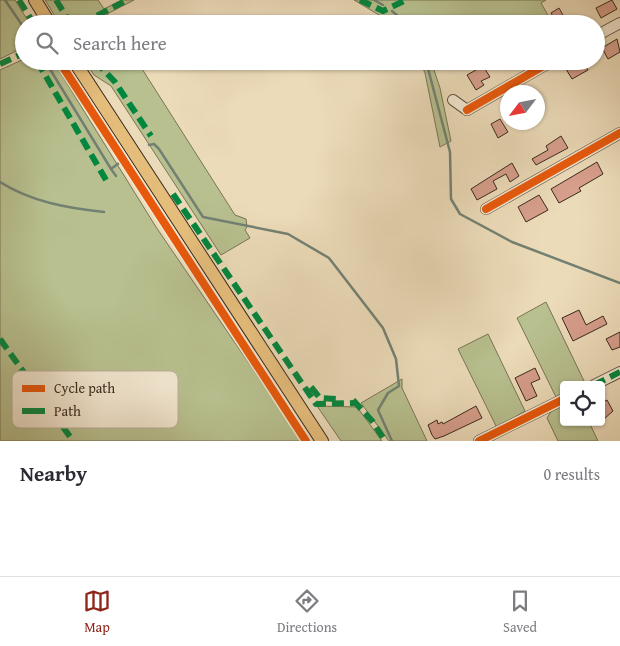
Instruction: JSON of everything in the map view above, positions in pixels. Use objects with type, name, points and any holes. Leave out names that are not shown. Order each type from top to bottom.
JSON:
[{"type":"main road","points":[[35,0],[44,15]]},
{"type":"main road","points":[[80,70],[322,441]]},
{"type":"street","points":[[605,31],[620,23]]},
{"type":"street","points":[[453,100],[467,110],[536,70]]},
{"type":"street","points":[[486,208],[620,133]]},
{"type":"street","points":[[602,381],[620,372]]},
{"type":"street","points":[[479,441],[560,401]]},
{"type":"green space","points":[[0,0],[15,0],[24,15],[15,15],[15,52],[0,59]]},
{"type":"green space","points":[[45,0],[98,0],[104,9],[122,0],[134,0],[108,15],[54,15]]},
{"type":"green space","points":[[354,0],[546,0],[541,3],[548,15],[379,15]]},
{"type":"green space","points":[[15,63],[15,70],[59,70],[156,227],[302,441],[0,441],[0,70]]},
{"type":"green space","points":[[90,70],[143,70],[235,215],[246,219],[247,227],[245,230],[250,238],[221,255],[111,86],[94,75]]},
{"type":"green space","points":[[424,70],[434,70],[440,88],[451,141],[440,147]]},
{"type":"green space","points":[[546,302],[584,381],[560,381],[560,396],[556,397],[517,318]]},
{"type":"green space","points":[[488,334],[525,411],[497,428],[458,349]]},
{"type":"green space","points":[[402,379],[402,388],[427,441],[389,441],[361,403]]},
{"type":"green space","points":[[317,406],[357,407],[382,441],[341,441]]},
{"type":"green space","points":[[560,407],[560,426],[591,426],[598,441],[558,441],[547,418],[552,410]]},
{"type":"building","points":[[612,0],[617,9],[605,16],[600,15],[596,8]]},
{"type":"building","points":[[559,8],[563,15],[552,15],[551,13]]},
{"type":"building","points":[[617,39],[620,52],[608,59],[605,54],[605,46]]},
{"type":"building","points":[[476,70],[486,70],[490,77],[481,81],[484,85],[476,90],[467,75]]},
{"type":"building","points":[[567,70],[588,70],[572,79]]},
{"type":"building","points":[[500,119],[500,130],[507,130],[508,132],[498,138],[491,124]]},
{"type":"building","points":[[561,136],[568,148],[536,165],[532,159],[548,150],[546,146]]},
{"type":"building","points":[[597,162],[603,174],[579,188],[581,191],[559,203],[551,189]]},
{"type":"building","points":[[512,163],[519,176],[510,182],[506,174],[493,181],[497,189],[477,200],[471,189]]},
{"type":"building","points":[[539,195],[548,210],[526,222],[518,207]]},
{"type":"building","points":[[579,310],[586,325],[603,316],[607,324],[573,341],[562,318]]},
{"type":"building","points":[[620,332],[620,347],[612,350],[606,339]]},
{"type":"building","points":[[535,368],[540,379],[531,383],[537,396],[526,401],[515,378]]},
{"type":"building","points":[[607,400],[613,411],[605,418],[605,401]]},
{"type":"building","points":[[476,406],[482,418],[444,436],[435,439],[432,435],[428,425],[437,420],[438,424],[442,422],[443,424]]},
{"type":"waterway","points":[[5,0],[15,15]]},
{"type":"waterway","points":[[374,0],[383,5]]},
{"type":"waterway","points":[[392,11],[397,15]]},
{"type":"waterway","points":[[50,70],[111,169]]},
{"type":"waterway","points":[[428,70],[450,152],[451,199],[460,214],[512,242],[620,283]]},
{"type":"waterway","points":[[149,145],[154,144],[159,149],[203,217],[288,234],[329,258],[383,328],[396,359],[399,386],[388,393],[378,410],[392,441]]},
{"type":"waterway","points":[[116,176],[111,169],[119,163]]},
{"type":"waterway","points":[[0,182],[25,195],[50,203],[104,212]]},
{"type":"marked path","points":[[19,0],[28,15]]},
{"type":"marked path","points":[[56,0],[65,15]]},
{"type":"marked path","points":[[98,15],[127,0]]},
{"type":"marked path","points":[[360,0],[383,11],[406,0]]},
{"type":"marked path","points":[[0,64],[15,57]]},
{"type":"marked path","points":[[42,70],[106,180]]},
{"type":"marked path","points":[[104,70],[115,82],[151,136]]},
{"type":"marked path","points":[[173,194],[316,404],[355,403]]},
{"type":"marked path","points":[[0,339],[23,371]]},
{"type":"marked path","points":[[602,381],[620,372]]},
{"type":"marked path","points":[[311,387],[320,398],[336,399]]},
{"type":"marked path","points":[[353,400],[373,422],[385,441]]},
{"type":"marked path","points":[[64,428],[73,441]]},
{"type":"cycle path","points":[[65,70],[306,441]]},
{"type":"cycle path","points":[[467,110],[536,70]]},
{"type":"cycle path","points":[[486,209],[620,133]]},
{"type":"cycle path","points":[[479,441],[560,401]]}]
